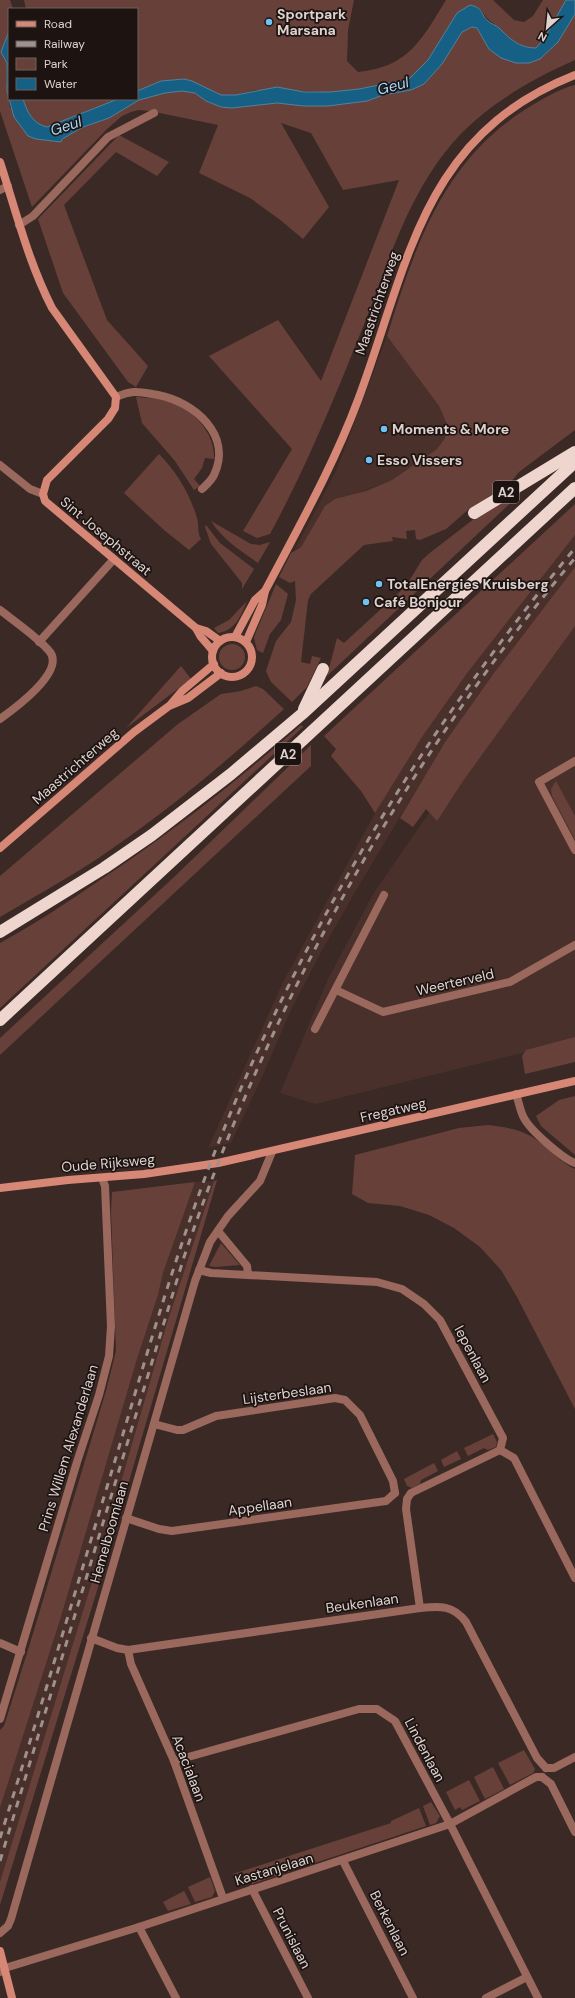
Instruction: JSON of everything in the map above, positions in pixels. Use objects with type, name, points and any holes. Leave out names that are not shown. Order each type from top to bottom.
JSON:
[{"type":"highway","name":"A2","points":[[474,512],[575,452]]},
{"type":"highway","name":"A2","points":[[0,932],[68,892],[152,835],[231,774],[302,714],[575,462]]},
{"type":"highway","name":"A2","points":[[0,1020],[575,488]]},
{"type":"highway","name":"A2","points":[[302,714],[323,668]]},
{"type":"main road","name":"Maastrichterweg","points":[[246,642],[262,605],[265,590],[336,454],[358,400],[403,265],[432,199],[456,162],[491,126],[529,98],[575,75]]},
{"type":"main road","points":[[0,162],[4,188],[20,225],[34,270],[52,308],[116,397],[113,413],[46,480],[42,494]]},
{"type":"main road","name":"Sint Josephstraat","points":[[42,494],[50,506],[196,628],[201,637],[213,651]]},
{"type":"main road","name":"Maastrichterweg","points":[[235,637],[255,600],[265,590]]},
{"type":"main road","name":"Sint Josephstraat","points":[[196,628],[206,631],[220,641]]},
{"type":"main road","points":[[229,637],[235,637],[246,642],[252,651],[253,658],[248,670],[243,674],[234,677],[221,674],[214,664],[213,651],[220,641],[229,637]]},
{"type":"main road","name":"Maastrichterweg","points":[[0,848],[134,732],[169,706],[182,691],[214,664]]},
{"type":"main road","name":"Maastrichterweg","points":[[169,706],[188,698],[221,674]]},
{"type":"main road","name":"Fregatweg","points":[[218,1163],[272,1152],[575,1081]]},
{"type":"main road","name":"Oude Rijksweg","points":[[0,1188],[102,1178],[218,1163]]},
{"type":"main road","points":[[0,1951],[3,1970],[12,1998]]},
{"type":"street","points":[[20,225],[33,216],[108,137],[154,113]]},
{"type":"street","points":[[116,397],[137,391],[171,398],[188,405],[211,426],[216,437],[219,451],[218,464],[214,477],[202,489]]},
{"type":"street","name":"Sint Josephstraat","points":[[0,465],[30,488],[42,494]]},
{"type":"street","points":[[39,642],[114,559]]},
{"type":"street","points":[[0,610],[39,642],[50,652],[53,658],[52,670],[28,698],[1,716]]},
{"type":"street","points":[[575,761],[539,782],[575,850]]},
{"type":"street","points":[[315,1029],[384,895]]},
{"type":"street","name":"Weerterveld","points":[[336,990],[383,1012],[510,982],[575,945]]},
{"type":"street","points":[[516,1094],[528,1125],[563,1156],[575,1163]]},
{"type":"street","name":"Hemelboomlaan","points":[[0,1933],[10,1922],[199,1270],[210,1242],[228,1216],[260,1181],[272,1152]]},
{"type":"street","name":"Prins Willem Alexanderlaan","points":[[0,1719],[77,1462],[99,1395],[109,1356],[111,1326],[105,1186],[102,1178]]},
{"type":"street","points":[[218,1231],[247,1266],[248,1274]]},
{"type":"street","name":"Iepenlaan","points":[[199,1270],[211,1273],[377,1282],[402,1289],[424,1304],[440,1320],[503,1438],[500,1450]]},
{"type":"street","name":"Lijsterbeslaan","points":[[154,1424],[177,1430],[183,1430],[216,1416],[335,1398],[345,1400],[360,1415],[393,1481],[395,1493]]},
{"type":"street","points":[[420,1608],[406,1509],[407,1499],[411,1493],[500,1450],[514,1458],[575,1578]]},
{"type":"street","points":[[395,1493],[407,1499]]},
{"type":"street","name":"Appellaan","points":[[126,1518],[159,1529],[172,1531],[386,1501],[395,1493]]},
{"type":"street","name":"Beukenlaan","points":[[92,1638],[117,1648],[128,1650],[420,1608],[440,1606],[449,1608],[463,1618],[537,1758],[546,1768]]},
{"type":"street","points":[[0,1643],[21,1652]]},
{"type":"street","name":"Acacialaan","points":[[128,1650],[131,1664],[174,1761],[223,1898]]},
{"type":"street","name":"Lindenlaan","points":[[174,1761],[359,1709],[377,1709],[394,1721],[450,1824],[538,1998]]},
{"type":"street","points":[[575,1757],[554,1768],[546,1768],[542,1777],[551,1784],[575,1832]]},
{"type":"street","name":"Kastanjelaan","points":[[3,1970],[139,1927],[450,1824],[536,1778],[542,1777]]},
{"type":"street","name":"Berkenlaan","points":[[343,1860],[413,1998]]},
{"type":"street","name":"Prunislaan","points":[[252,1889],[308,1998]]},
{"type":"street","points":[[139,1927],[176,1998]]},
{"type":"street","points":[[486,1998],[527,1977]]},
{"type":"shaded area","points":[[387,336],[439,406],[448,425],[445,438],[437,449],[392,480],[325,506],[301,547],[295,549],[337,469]]},
{"type":"shaded area","points":[[575,535],[575,567],[494,673],[445,742],[354,894],[320,954],[290,1012],[264,1073],[231,1143],[208,1148],[283,982],[375,813],[424,734],[468,672]]},
{"type":"shaded area","points":[[575,602],[575,1040],[315,1104],[280,1093],[328,979],[373,894]]},
{"type":"shaded area","points":[[214,1181],[167,1323],[94,1575],[0,1882],[0,1808],[60,1620],[137,1359],[158,1295],[163,1273],[195,1182]]},
{"type":"green space","points":[[0,0],[10,0],[13,8],[8,8],[8,34],[1,52],[7,63],[6,78],[10,107],[43,140],[61,142],[62,139],[83,127],[109,118],[139,100],[165,93],[182,91],[195,93],[206,101],[221,107],[232,108],[277,103],[304,106],[367,101],[383,95],[411,90],[424,84],[442,64],[462,32],[472,27],[477,28],[489,49],[540,59],[558,42],[575,14],[575,60],[543,75],[512,93],[484,113],[458,137],[441,157],[427,179],[403,225],[343,376],[284,508],[270,534],[257,538],[243,531],[292,449],[209,356],[278,320],[321,381],[399,180],[343,190],[311,133],[281,123],[329,207],[303,239],[250,198],[199,173],[218,125],[139,110],[122,116],[107,129],[32,207],[0,111]]},
{"type":"green space","points":[[24,0],[354,0],[348,30],[347,61],[358,72],[375,69],[390,64],[412,49],[421,39],[446,0],[493,0],[514,20],[524,22],[533,16],[543,0],[566,0],[544,39],[536,48],[530,48],[515,42],[487,18],[481,10],[457,13],[428,60],[409,79],[359,89],[330,92],[256,90],[236,95],[221,95],[206,89],[161,81],[138,91],[138,8],[26,8]]},
{"type":"green space","points":[[575,85],[575,430],[519,472],[510,483],[469,509],[446,529],[420,540],[416,539],[415,530],[406,531],[407,539],[392,537],[393,541],[364,545],[311,594],[308,600],[301,662],[310,664],[312,656],[321,658],[307,687],[292,702],[271,682],[266,671],[276,641],[291,622],[296,600],[295,581],[290,583],[279,577],[291,553],[301,547],[325,506],[335,499],[366,491],[392,480],[437,449],[445,438],[447,424],[439,406],[387,336],[421,239],[452,181],[473,154],[497,130],[526,109],[556,92]]},
{"type":"green space","points":[[23,100],[115,100],[47,127],[34,120],[26,108]]},
{"type":"green space","points":[[119,135],[169,162],[157,176],[116,152],[64,205],[107,320],[148,366],[136,387],[128,382],[63,293],[38,219]]},
{"type":"green space","points":[[136,397],[157,399],[179,406],[195,417],[207,432],[211,440],[214,459],[205,458],[202,468],[194,479],[200,486],[194,490],[175,461],[142,423]]},
{"type":"green space","points":[[159,454],[182,483],[197,518],[201,539],[189,550],[164,530],[124,493]]},
{"type":"green space","points":[[521,493],[327,676],[337,638],[344,643],[406,586],[422,560],[431,552],[492,505]]},
{"type":"green space","points":[[575,504],[575,535],[468,672],[424,734],[375,813],[361,791],[331,756],[336,749],[324,736]]},
{"type":"green space","points":[[211,521],[251,544],[260,545],[270,542],[258,563],[226,539]]},
{"type":"green space","points":[[206,525],[220,543],[254,569],[242,589],[242,583],[211,544],[205,527]]},
{"type":"green space","points":[[575,567],[575,626],[463,781],[437,821],[426,809],[413,827],[400,818],[445,742],[494,673]]},
{"type":"green space","points":[[276,584],[288,594],[281,620],[270,634],[263,653],[257,650],[254,638]]},
{"type":"green space","points":[[247,601],[237,622],[229,629],[218,633],[214,628],[229,620]]},
{"type":"green space","points":[[232,644],[241,648],[245,657],[241,666],[232,670],[223,666],[219,657],[223,648]]},
{"type":"green space","points":[[181,666],[191,679],[126,728]]},
{"type":"green space","points":[[256,686],[263,689],[284,709],[216,769],[146,825],[85,867],[0,917],[0,876],[178,724],[221,694],[241,691]]},
{"type":"green space","points":[[301,725],[303,727],[0,1008],[0,943],[64,905],[152,844],[228,786]]},
{"type":"green space","points":[[311,745],[311,766],[0,1055],[0,1038],[173,878]]},
{"type":"green space","points":[[556,781],[575,816],[575,840],[552,796],[551,789]]},
{"type":"green space","points":[[575,1037],[575,1062],[525,1074],[522,1056],[526,1050]]},
{"type":"green space","points":[[575,1096],[575,1155],[541,1126],[536,1116],[559,1100]]},
{"type":"green space","points":[[488,1125],[508,1128],[533,1137],[565,1163],[575,1169],[575,1409],[517,1297],[501,1270],[480,1247],[454,1228],[429,1215],[400,1206],[368,1203],[352,1194],[355,1155],[459,1128]]},
{"type":"green space","points":[[217,1180],[99,1584],[0,1905],[0,1882],[94,1575],[167,1323],[214,1181]]},
{"type":"green space","points":[[195,1182],[163,1273],[158,1295],[137,1359],[60,1620],[0,1808],[0,1730],[4,1726],[28,1650],[106,1391],[116,1351],[111,1211],[112,1192]]},
{"type":"green space","points":[[221,1243],[240,1265],[216,1267],[209,1266]]},
{"type":"green space","points":[[493,1434],[497,1442],[496,1447],[488,1450],[484,1448],[468,1456],[464,1448]]},
{"type":"green space","points":[[457,1451],[461,1459],[444,1467],[441,1460]]},
{"type":"green space","points":[[434,1463],[438,1471],[421,1480],[420,1484],[412,1488],[407,1486],[404,1479]]},
{"type":"green space","points":[[524,1750],[535,1769],[533,1773],[510,1785],[498,1763]]},
{"type":"green space","points":[[493,1767],[504,1789],[485,1799],[474,1777]]},
{"type":"green space","points":[[469,1780],[480,1801],[462,1810],[460,1807],[455,1810],[446,1792]]},
{"type":"green space","points":[[431,1802],[440,1816],[436,1823],[430,1825],[423,1806]]},
{"type":"green space","points":[[419,1808],[426,1826],[252,1884],[251,1881],[237,1886],[233,1874],[391,1823],[391,1821]]},
{"type":"green space","points":[[210,1877],[215,1891],[212,1897],[195,1902],[188,1887]]},
{"type":"green space","points":[[184,1891],[191,1904],[168,1911],[163,1902]]},
{"type":"water","name":"Geul","points":[[566,0],[575,0],[575,14],[558,42],[540,59],[529,63],[516,63],[501,58],[489,49],[477,28],[472,27],[462,32],[442,64],[424,84],[411,90],[383,95],[367,101],[328,106],[304,106],[277,103],[232,108],[221,107],[206,101],[195,93],[182,91],[165,93],[139,100],[109,118],[83,127],[62,139],[61,142],[36,139],[28,136],[14,117],[9,100],[23,100],[31,117],[38,123],[47,127],[115,100],[138,100],[138,91],[161,81],[184,79],[192,81],[221,95],[236,95],[277,87],[304,92],[330,92],[359,89],[409,79],[428,60],[457,13],[470,5],[478,8],[488,21],[498,27],[515,42],[530,48],[536,48],[544,39]]},
{"type":"water","points":[[8,34],[8,94],[7,63],[1,52]]},
{"type":"railway","points":[[0,1838],[151,1341],[187,1228],[214,1154],[248,1072],[285,992],[326,914],[370,837],[417,762],[467,689],[520,617],[575,548]]},
{"type":"railway","points":[[0,1861],[184,1257],[218,1162],[257,1069],[300,978],[347,889],[398,802],[453,718],[512,637],[575,558]]},
{"type":"place","name":"Sportpark Marsana","points":[[269,22]]},
{"type":"place","name":"Moments & More","points":[[384,429]]},
{"type":"place","name":"Esso Vissers","points":[[369,460]]},
{"type":"place","name":"TotalEnergies Kruisberg","points":[[379,584]]},
{"type":"place","name":"Café Bonjour","points":[[366,602]]}]
